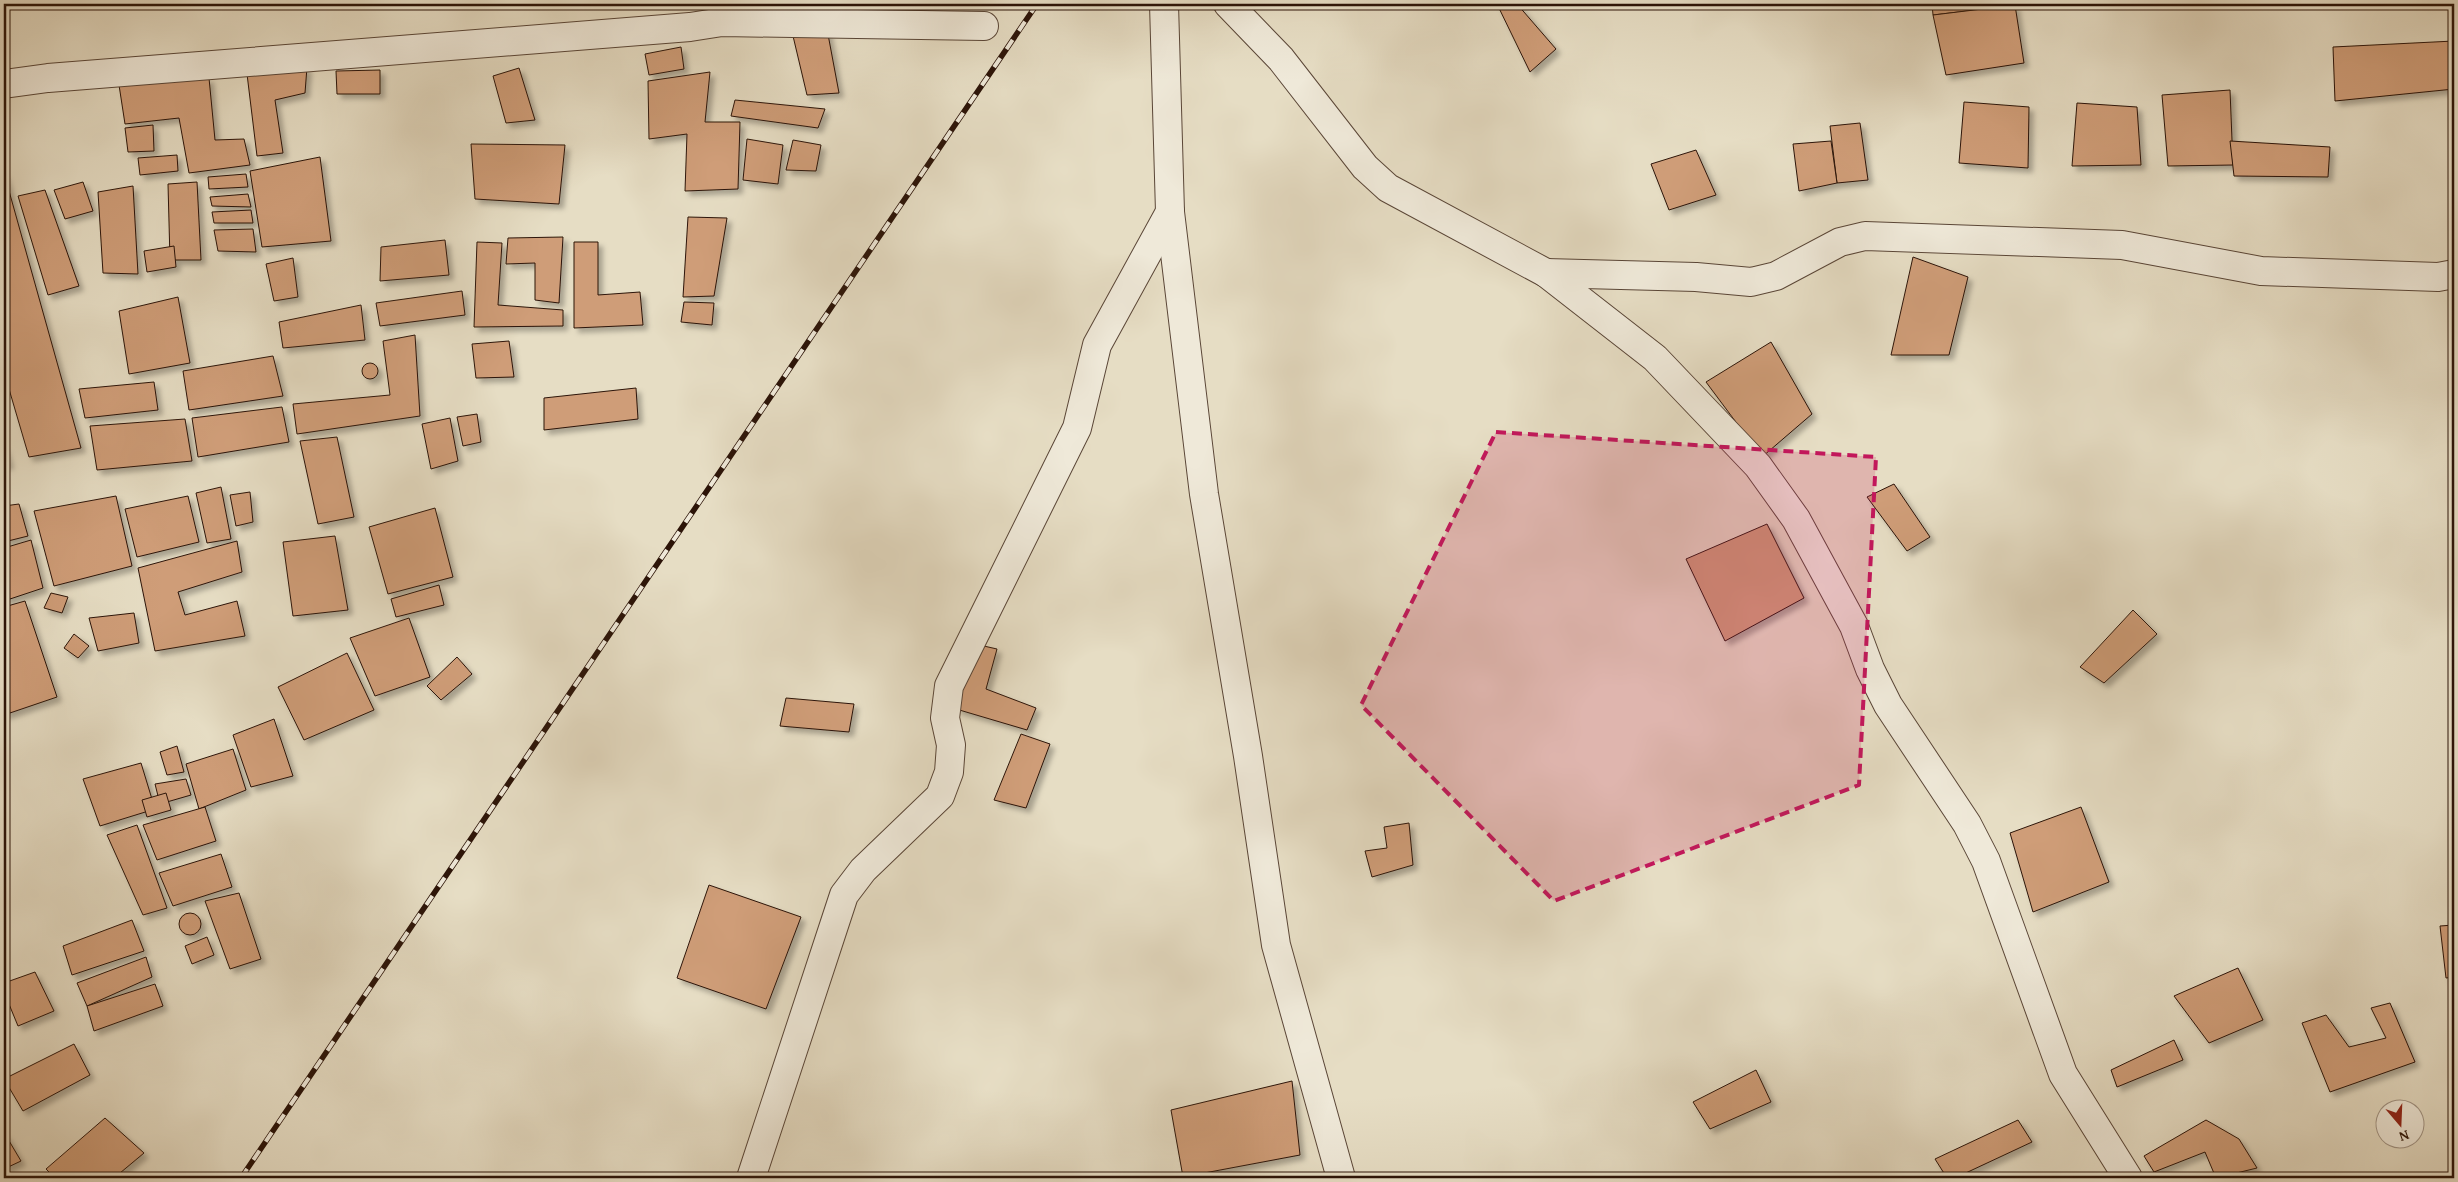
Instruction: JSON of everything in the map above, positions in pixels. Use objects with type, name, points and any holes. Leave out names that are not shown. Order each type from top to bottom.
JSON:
[{"type":"street","points":[[1164,4],[1170,212],[1204,494],[1246,746],[1276,945],[1341,1178]]},
{"type":"street","points":[[1228,4],[1281,59],[1366,167],[1388,188],[1546,273],[1655,358],[1758,466],[1796,519],[1854,626],[1870,669],[1888,705],[1967,824],[1986,861],[2064,1074],[2128,1178]]},
{"type":"street","points":[[4,84],[48,78],[690,27],[722,22],[984,26]]},
{"type":"street","points":[[751,1178],[844,894],[863,870],[940,796],[949,772],[951,745],[945,718],[948,686],[1076,428],[1098,344],[1170,212]]},
{"type":"street","points":[[1546,273],[1696,277],[1751,282],[1776,276],[1840,242],[1865,236],[2122,245],[2261,271],[2438,277],[2454,274]]},
{"type":"highlighted area","points":[[1496,432],[1876,457],[1859,785],[1554,901],[1361,705]]},
{"type":"building","points":[[778,4],[843,4],[840,16],[777,13]]},
{"type":"building","points":[[1497,4],[1517,4],[1556,49],[1530,72]]},
{"type":"building","points":[[1932,4],[1983,4],[1984,9],[1933,15]]},
{"type":"building","points":[[1983,4],[2002,4],[1984,9]]},
{"type":"building","points":[[2015,5],[2024,63],[1946,75],[1933,15]]},
{"type":"building","points":[[827,29],[839,93],[807,95],[793,36]]},
{"type":"building","points":[[2454,41],[2454,89],[2335,101],[2333,47]]},
{"type":"building","points":[[681,47],[684,69],[649,75],[645,54]]},
{"type":"building","points":[[307,67],[305,93],[275,100],[283,153],[257,156],[247,74]]},
{"type":"building","points":[[519,68],[535,120],[506,123],[493,76]]},
{"type":"building","points":[[380,70],[380,94],[337,94],[336,71]]},
{"type":"building","points":[[710,72],[705,122],[740,122],[738,189],[685,191],[687,134],[649,139],[648,81]]},
{"type":"building","points":[[209,78],[215,140],[244,139],[250,165],[189,173],[179,118],[125,124],[119,85]]},
{"type":"building","points":[[2230,90],[2233,165],[2168,166],[2162,95]]},
{"type":"building","points":[[735,100],[825,109],[818,128],[731,116]]},
{"type":"building","points":[[1964,102],[2029,107],[2028,168],[1959,163]]},
{"type":"building","points":[[2077,103],[2137,107],[2141,165],[2072,166]]},
{"type":"building","points":[[1860,123],[1868,180],[1837,183],[1830,126]]},
{"type":"building","points":[[153,125],[154,151],[128,152],[125,128]]},
{"type":"building","points":[[747,139],[783,145],[778,184],[743,180]]},
{"type":"building","points":[[793,140],[821,145],[816,171],[786,170]]},
{"type":"building","points":[[1831,141],[1837,183],[1799,191],[1793,144]]},
{"type":"building","points":[[2230,141],[2330,147],[2328,177],[2234,176]]},
{"type":"building","points":[[471,144],[565,145],[559,204],[475,199]]},
{"type":"building","points":[[1696,150],[1716,195],[1669,210],[1651,164]]},
{"type":"building","points":[[177,155],[178,171],[140,175],[138,158]]},
{"type":"building","points":[[320,157],[331,241],[262,247],[250,171]]},
{"type":"building","points":[[4,173],[81,448],[29,457],[4,372]]},
{"type":"building","points":[[246,174],[248,187],[209,189],[208,177]]},
{"type":"building","points":[[83,182],[93,211],[65,219],[54,190]]},
{"type":"building","points":[[197,182],[201,260],[170,260],[168,184]]},
{"type":"building","points":[[133,186],[138,274],[103,273],[98,192]]},
{"type":"building","points":[[45,190],[79,286],[48,295],[18,196]]},
{"type":"building","points":[[248,194],[251,207],[212,206],[210,197]]},
{"type":"building","points":[[251,210],[253,223],[214,223],[212,212]]},
{"type":"building","points":[[688,217],[727,218],[714,296],[683,297]]},
{"type":"building","points":[[253,229],[256,252],[218,251],[214,230]]},
{"type":"building","points":[[563,237],[559,303],[535,300],[535,263],[506,264],[508,238]]},
{"type":"building","points":[[445,240],[449,275],[380,281],[381,247]]},
{"type":"building","points":[[477,242],[502,243],[498,305],[563,310],[563,326],[474,327]]},
{"type":"building","points":[[574,242],[598,242],[598,295],[640,292],[643,325],[574,328]]},
{"type":"building","points":[[174,246],[176,267],[147,272],[144,251]]},
{"type":"building","points":[[1913,257],[1968,277],[1949,355],[1891,355]]},
{"type":"building","points":[[293,258],[298,297],[274,301],[266,264]]},
{"type":"building","points":[[462,291],[465,315],[380,326],[376,303]]},
{"type":"building","points":[[178,297],[190,363],[129,374],[119,311]]},
{"type":"building","points":[[684,302],[714,303],[712,325],[681,322]]},
{"type":"building","points":[[361,305],[365,340],[283,348],[279,322]]},
{"type":"building","points":[[415,335],[420,416],[297,434],[293,404],[390,395],[383,341]]},
{"type":"building","points":[[509,341],[514,377],[476,378],[472,344]]},
{"type":"building","points":[[1771,342],[1812,414],[1762,457],[1706,382]]},
{"type":"building","points":[[273,356],[283,396],[189,410],[183,371]]},
{"type":"building","points":[[367,363],[373,363],[378,368],[376,377],[367,379],[362,374],[362,368]]},
{"type":"building","points":[[154,382],[158,410],[85,418],[79,389]]},
{"type":"building","points":[[636,388],[638,419],[544,430],[544,398]]},
{"type":"building","points":[[282,407],[289,442],[198,457],[192,418]]},
{"type":"building","points":[[477,414],[481,442],[463,446],[457,417]]},
{"type":"building","points":[[450,418],[458,461],[431,469],[422,424]]},
{"type":"building","points":[[185,419],[192,461],[97,470],[90,426]]},
{"type":"building","points":[[337,437],[354,517],[318,524],[300,441]]},
{"type":"building","points":[[4,446],[9,464],[4,466]]},
{"type":"building","points":[[1894,484],[1930,537],[1907,551],[1867,497]]},
{"type":"building","points":[[221,487],[231,539],[207,543],[196,493]]},
{"type":"building","points":[[250,492],[253,522],[236,526],[230,495]]},
{"type":"building","points":[[116,496],[132,566],[54,586],[34,511]]},
{"type":"building","points":[[188,496],[199,542],[137,557],[125,509]]},
{"type":"building","points":[[19,504],[28,536],[4,542],[4,506]]},
{"type":"building","points":[[435,508],[453,577],[388,594],[369,527]]},
{"type":"building","points":[[1767,524],[1804,598],[1725,641],[1686,559]]},
{"type":"building","points":[[335,536],[348,610],[293,616],[283,542]]},
{"type":"building","points":[[31,540],[43,588],[4,601],[4,548]]},
{"type":"building","points":[[237,541],[242,572],[178,592],[185,615],[237,601],[245,636],[155,651],[138,568]]},
{"type":"building","points":[[439,585],[444,605],[396,617],[391,599]]},
{"type":"building","points":[[51,593],[68,597],[62,613],[44,608]]},
{"type":"building","points":[[25,601],[57,697],[4,715],[4,607]]},
{"type":"building","points":[[2133,610],[2157,634],[2104,683],[2080,667]]},
{"type":"building","points":[[134,613],[139,643],[98,651],[89,618]]},
{"type":"building","points":[[409,618],[430,677],[375,696],[350,638]]},
{"type":"building","points":[[74,634],[89,646],[78,658],[64,648]]},
{"type":"building","points":[[975,644],[997,649],[986,689],[1036,708],[1027,730],[956,709]]},
{"type":"building","points":[[347,653],[374,710],[304,740],[278,687]]},
{"type":"building","points":[[457,657],[472,674],[441,700],[427,686]]},
{"type":"building","points":[[786,698],[854,704],[849,732],[780,726]]},
{"type":"building","points":[[274,719],[293,776],[251,787],[233,735]]},
{"type":"building","points":[[1021,734],[1050,744],[1026,808],[994,800]]},
{"type":"building","points":[[177,746],[184,772],[167,775],[160,752]]},
{"type":"building","points":[[233,749],[246,790],[199,809],[186,764]]},
{"type":"building","points":[[141,763],[155,809],[100,826],[83,779]]},
{"type":"building","points":[[186,779],[191,795],[160,804],[155,784]]},
{"type":"building","points":[[166,793],[171,810],[147,817],[142,800]]},
{"type":"building","points":[[205,807],[216,841],[157,860],[143,825]]},
{"type":"building","points":[[2081,807],[2109,882],[2033,912],[2010,833]]},
{"type":"building","points":[[1409,823],[1413,865],[1372,877],[1365,851],[1387,848],[1384,827]]},
{"type":"building","points":[[137,825],[167,908],[143,915],[107,835]]},
{"type":"building","points":[[221,854],[232,887],[173,906],[159,873]]},
{"type":"building","points":[[709,885],[801,917],[766,1009],[677,978]]},
{"type":"building","points":[[239,893],[261,959],[230,969],[205,901]]},
{"type":"building","points":[[186,913],[194,913],[201,920],[201,928],[194,935],[186,935],[179,928],[179,920]]},
{"type":"building","points":[[132,920],[144,951],[72,975],[63,946]]},
{"type":"building","points":[[2454,925],[2454,977],[2446,978],[2440,926]]},
{"type":"building","points":[[207,937],[214,955],[192,964],[185,946]]},
{"type":"building","points":[[146,957],[152,977],[87,1006],[77,983]]},
{"type":"building","points":[[2238,968],[2263,1020],[2209,1043],[2174,996]]},
{"type":"building","points":[[35,972],[54,1011],[18,1026],[4,992],[4,983]]},
{"type":"building","points":[[155,984],[163,1006],[94,1031],[87,1006]]},
{"type":"building","points":[[2390,1003],[2415,1062],[2330,1092],[2302,1023],[2326,1015],[2349,1047],[2386,1038],[2371,1008]]},
{"type":"building","points":[[2174,1040],[2183,1060],[2117,1087],[2111,1070]]},
{"type":"building","points":[[74,1044],[90,1075],[23,1111],[4,1079]]},
{"type":"building","points":[[1756,1070],[1771,1102],[1710,1129],[1693,1102]]},
{"type":"building","points":[[1292,1081],[1300,1155],[1183,1177],[1171,1110]]},
{"type":"building","points":[[105,1118],[144,1153],[114,1178],[55,1178],[46,1169]]},
{"type":"building","points":[[2018,1120],[2032,1142],[1955,1178],[1947,1178],[1935,1159]]},
{"type":"building","points":[[2206,1120],[2239,1139],[2257,1168],[2216,1178],[2205,1152],[2154,1172],[2144,1156]]},
{"type":"building","points":[[4,1135],[21,1161],[4,1169]]},
{"type":"building","points":[[1604,1175],[1634,1175],[1634,1178],[1604,1178]]},
{"type":"railway","points":[[241,1178],[1037,4]]}]
